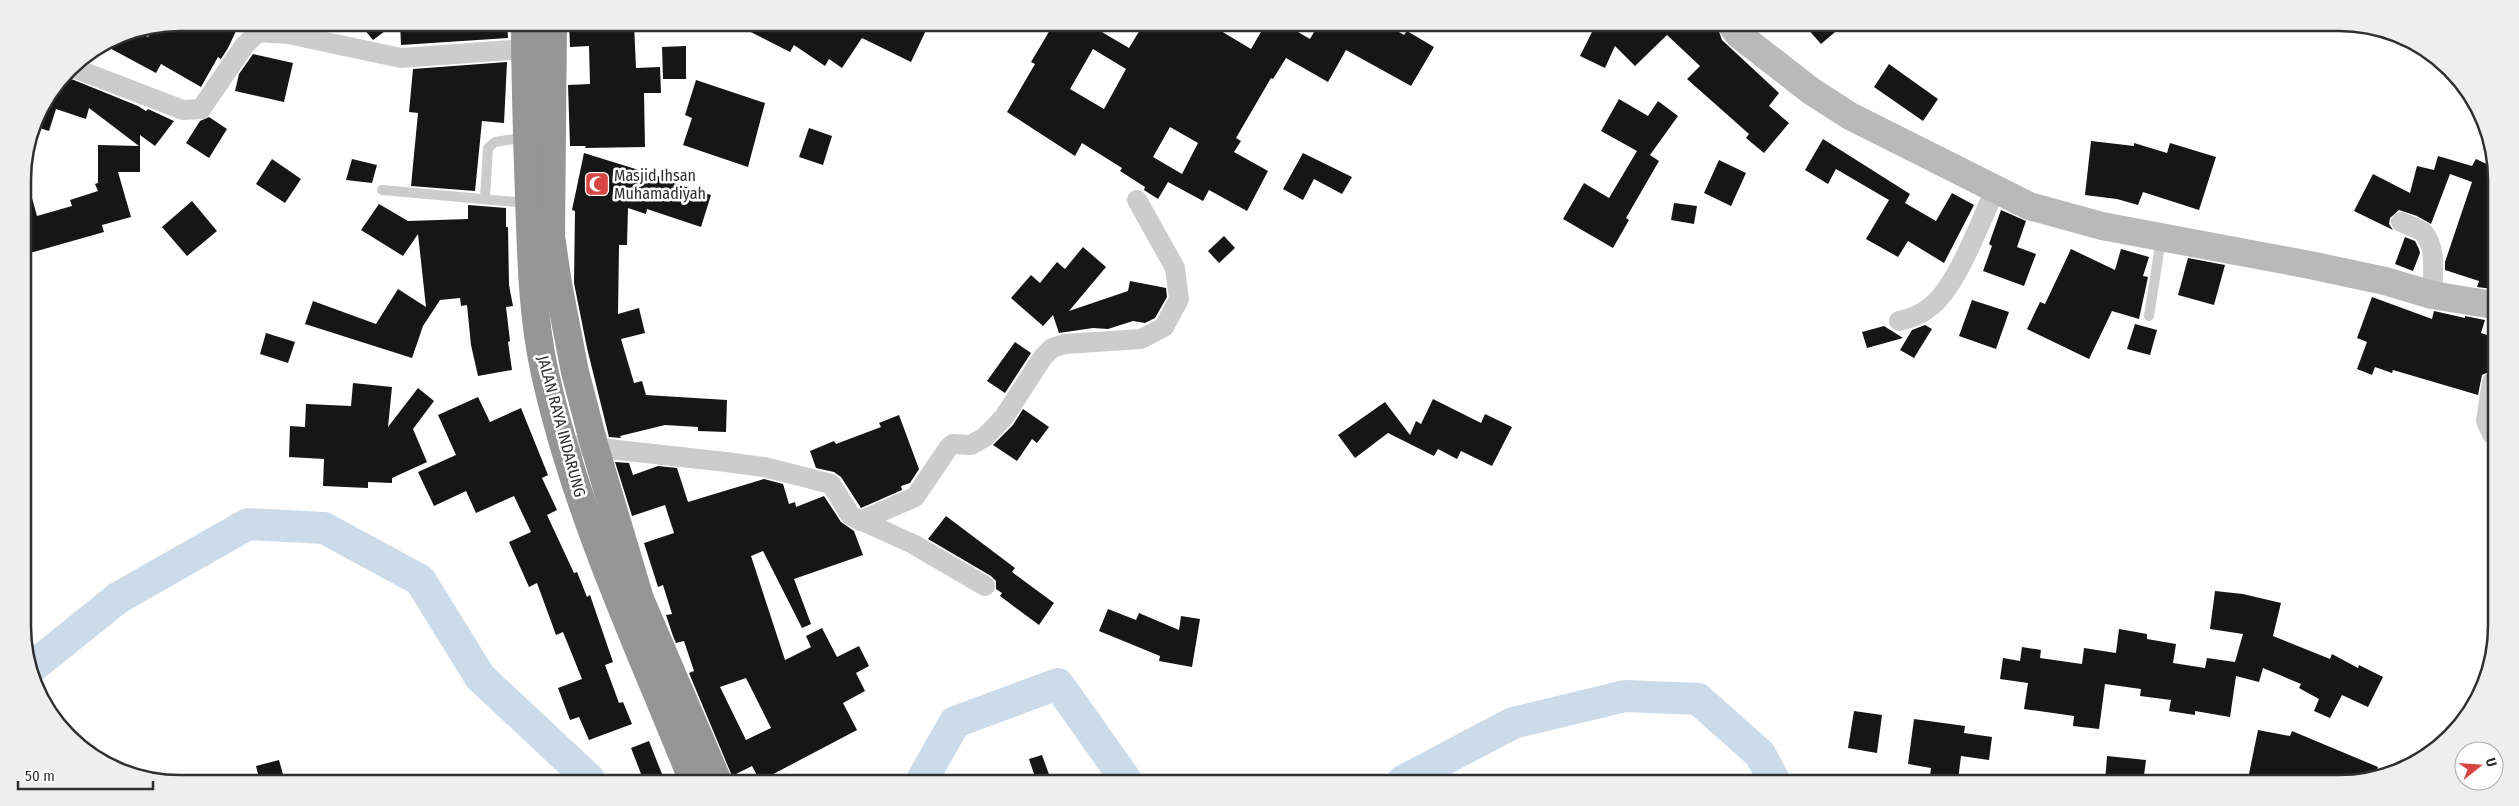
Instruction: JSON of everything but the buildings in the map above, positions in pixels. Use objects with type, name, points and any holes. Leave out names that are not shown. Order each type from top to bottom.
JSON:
[{"type":"highway","name":"JALAN RAYA INDARUNG","points":[[553,31],[551,236],[575,372],[595,448],[640,599],[716,775]]},
{"type":"highway","name":"JALAN RAYA INDARUNG","points":[[525,36],[531,272],[544,368],[564,444],[618,603],[690,775]]},
{"type":"street","points":[[80,70],[182,110],[201,109],[244,46],[250,31]]},
{"type":"street","points":[[272,31],[401,58],[525,36]]},
{"type":"street","points":[[1736,31],[1811,91],[1850,116],[2029,206],[2102,226],[2310,265],[2432,295],[2488,305]]},
{"type":"street","points":[[1899,321],[1919,315],[1932,306],[1948,289],[1995,190]]},
{"type":"street","points":[[860,521],[915,497],[949,446],[953,444],[971,445],[985,438],[1004,417],[1043,357],[1052,348],[1065,344],[1141,339],[1164,327],[1179,300],[1175,268],[1137,200]]},
{"type":"street","points":[[2401,222],[2423,232],[2429,242],[2432,261],[2432,295]]},
{"type":"street","points":[[2488,408],[2486,421],[2488,425]]},
{"type":"street","points":[[564,444],[754,466],[831,484],[840,497],[845,510],[860,521],[912,544],[985,586]]},
{"type":"lane","points":[[485,198],[488,148],[495,142],[527,137]]},
{"type":"lane","points":[[382,190],[529,203]]},
{"type":"lane","points":[[2149,316],[2161,238]]},
{"type":"waterway","points":[[36,664],[118,598],[248,524],[324,528],[420,580],[480,677],[585,775]]},
{"type":"waterway","points":[[925,775],[955,722],[1058,684],[1122,775]]},
{"type":"waterway","points":[[1415,774],[1513,723],[1625,696],[1698,699],[1760,754],[1771,774]]},
{"type":"place","name":"Masjid Ihsan Muhamadiyah","points":[[597,184]]}]
